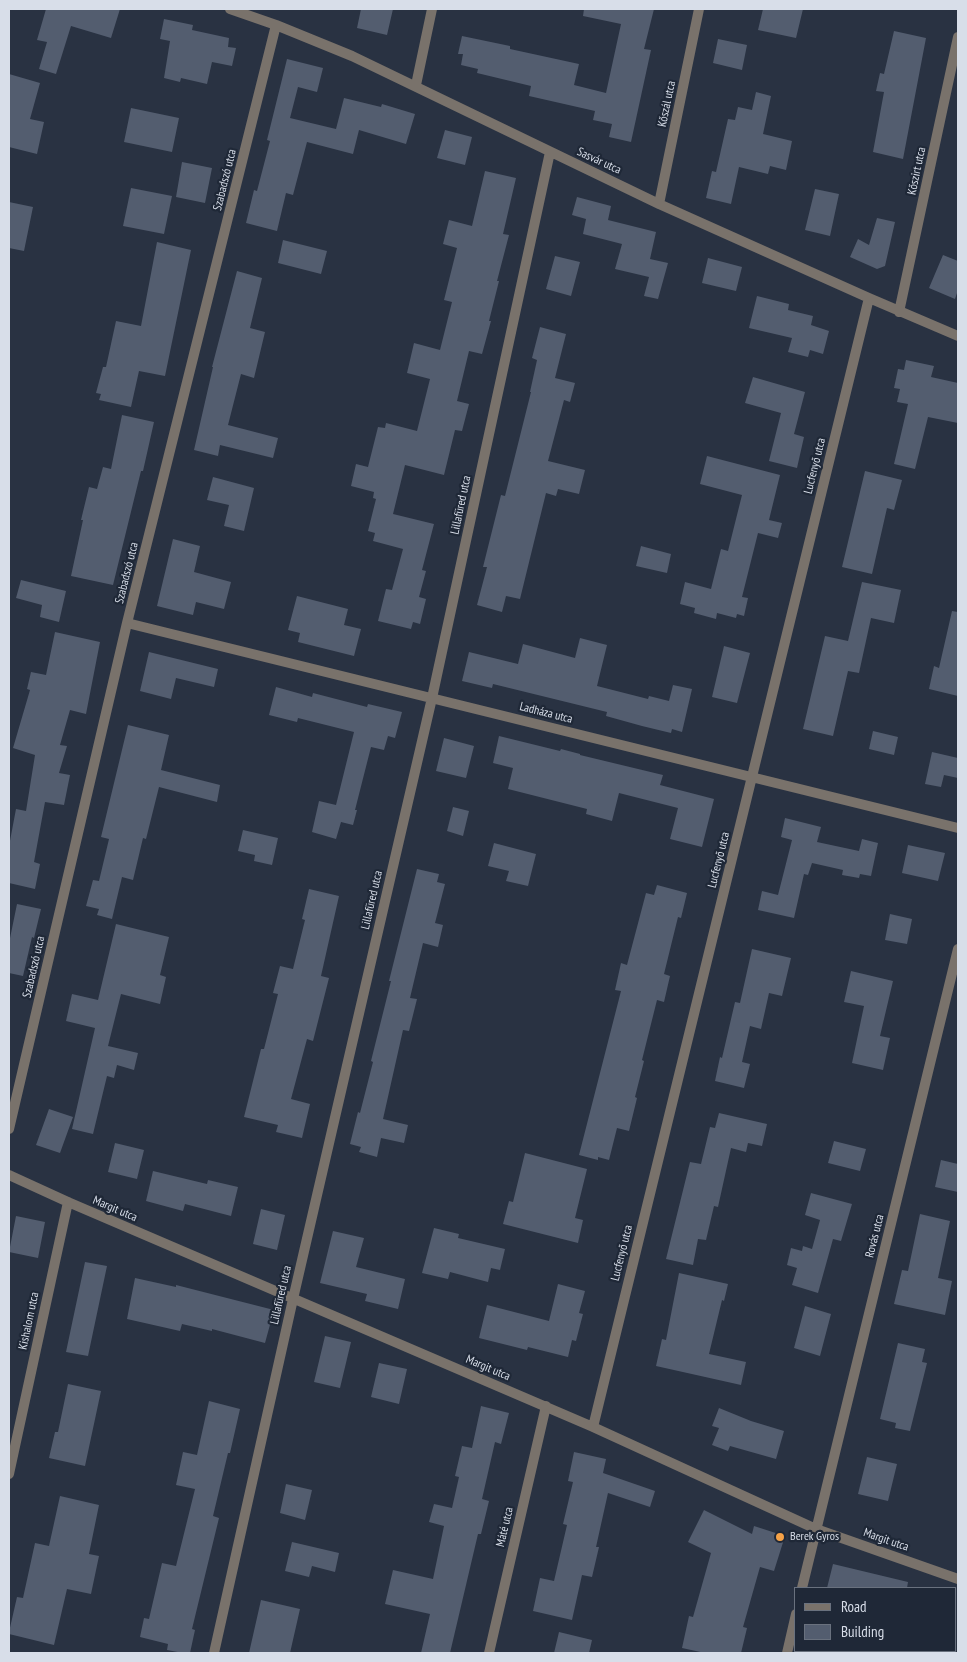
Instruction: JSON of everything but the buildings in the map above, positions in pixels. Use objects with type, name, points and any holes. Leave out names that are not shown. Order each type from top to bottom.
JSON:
[{"type":"street","name":"Sasvár utca","points":[[230,9],[276,25],[352,56],[659,204],[899,312],[958,336]]},
{"type":"street","points":[[416,86],[432,9]]},
{"type":"street","name":"Kőszál utca","points":[[659,204],[700,9]]},
{"type":"street","name":"Szabadszó utca","points":[[9,1129],[127,624],[276,25]]},
{"type":"street","name":"Kőszirt utca","points":[[899,312],[958,36]]},
{"type":"street","name":"Lillafüred utca","points":[[214,1653],[293,1298],[432,698],[550,152]]},
{"type":"street","name":"Lucfenyő utca","points":[[593,1427],[869,298]]},
{"type":"street","name":"Ladháza utca","points":[[127,624],[958,828]]},
{"type":"street","name":"Rovás utca","points":[[802,1587],[958,949]]},
{"type":"street","name":"Margit utca","points":[[9,1175],[546,1406],[816,1529],[958,1579]]},
{"type":"street","name":"Kishalom utca","points":[[9,1474],[68,1202]]},
{"type":"street","name":"Máté utca","points":[[488,1653],[546,1406]]},
{"type":"street","points":[[786,1653],[794,1622]]},
{"type":"place","name":"Berek Gyros","points":[[780,1537]]}]
